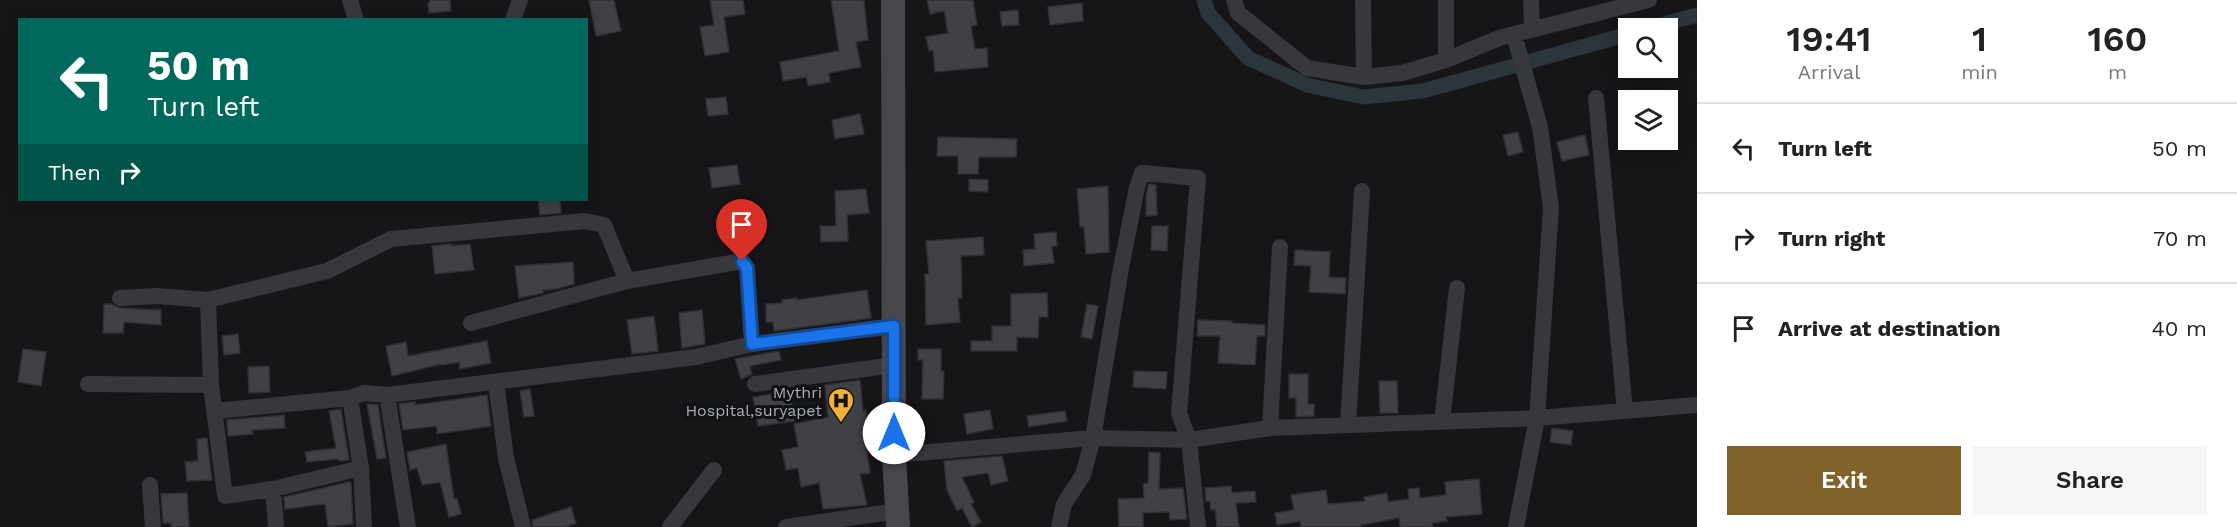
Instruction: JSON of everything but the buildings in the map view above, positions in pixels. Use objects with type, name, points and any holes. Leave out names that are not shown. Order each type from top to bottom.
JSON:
[{"type":"main road","points":[[893,0],[894,455],[898,519]]},
{"type":"street","points":[[350,0],[355,18]]},
{"type":"street","points":[[514,18],[520,0]]},
{"type":"street","points":[[1234,0],[1238,13],[1307,68],[1364,77],[1402,73],[1446,60],[1499,38],[1616,4],[1649,0]]},
{"type":"street","points":[[1363,0],[1364,77]]},
{"type":"street","points":[[1446,0],[1446,60]]},
{"type":"street","points":[[1531,0],[1532,30]]},
{"type":"street","points":[[1514,34],[1540,127],[1551,208],[1537,418],[1516,527]]},
{"type":"street","points":[[1596,98],[1625,411]]},
{"type":"street","points":[[1059,527],[1064,504],[1083,475],[1093,438],[1121,268],[1137,187],[1142,173],[1198,178],[1179,413],[1188,441],[1198,527],[1193,527]]},
{"type":"street","points":[[1348,426],[1362,191]]},
{"type":"street","points":[[120,298],[157,296],[208,300],[327,271],[391,239],[585,221],[604,225],[627,280]]},
{"type":"street","points":[[1270,428],[1280,247]]},
{"type":"street","points":[[471,322],[627,280],[742,261],[747,268],[752,344]]},
{"type":"street","points":[[1442,422],[1457,288]]},
{"type":"street","points":[[208,300],[211,385],[225,495],[273,489],[362,468]]},
{"type":"street","points":[[215,411],[350,398],[364,393],[387,395],[696,357],[752,344],[894,326]]},
{"type":"street","points":[[755,384],[894,365]]},
{"type":"street","points":[[496,382],[506,458],[523,527]]},
{"type":"street","points":[[88,384],[211,385]]},
{"type":"street","points":[[387,395],[408,527]]},
{"type":"street","points":[[350,398],[362,468],[364,527]]},
{"type":"street","points":[[894,455],[1093,438],[1188,441],[1270,428],[1537,418],[1697,405]]},
{"type":"street","points":[[670,527],[714,470]]},
{"type":"street","points":[[150,485],[153,527]]},
{"type":"street","points":[[273,489],[276,527]]},
{"type":"street","points":[[786,527],[898,519]]},
{"type":"waterway","points":[[1204,0],[1208,13],[1248,58],[1307,85],[1363,97],[1423,91],[1618,37]]},
{"type":"waterway","points":[[1678,20],[1697,15]]},
{"type":"place","name":"Mythri Hospital,suryapet","points":[[841,424]]},
{"type":"route","points":[[742,261],[747,268],[752,344],[894,326],[894,433]]}]
